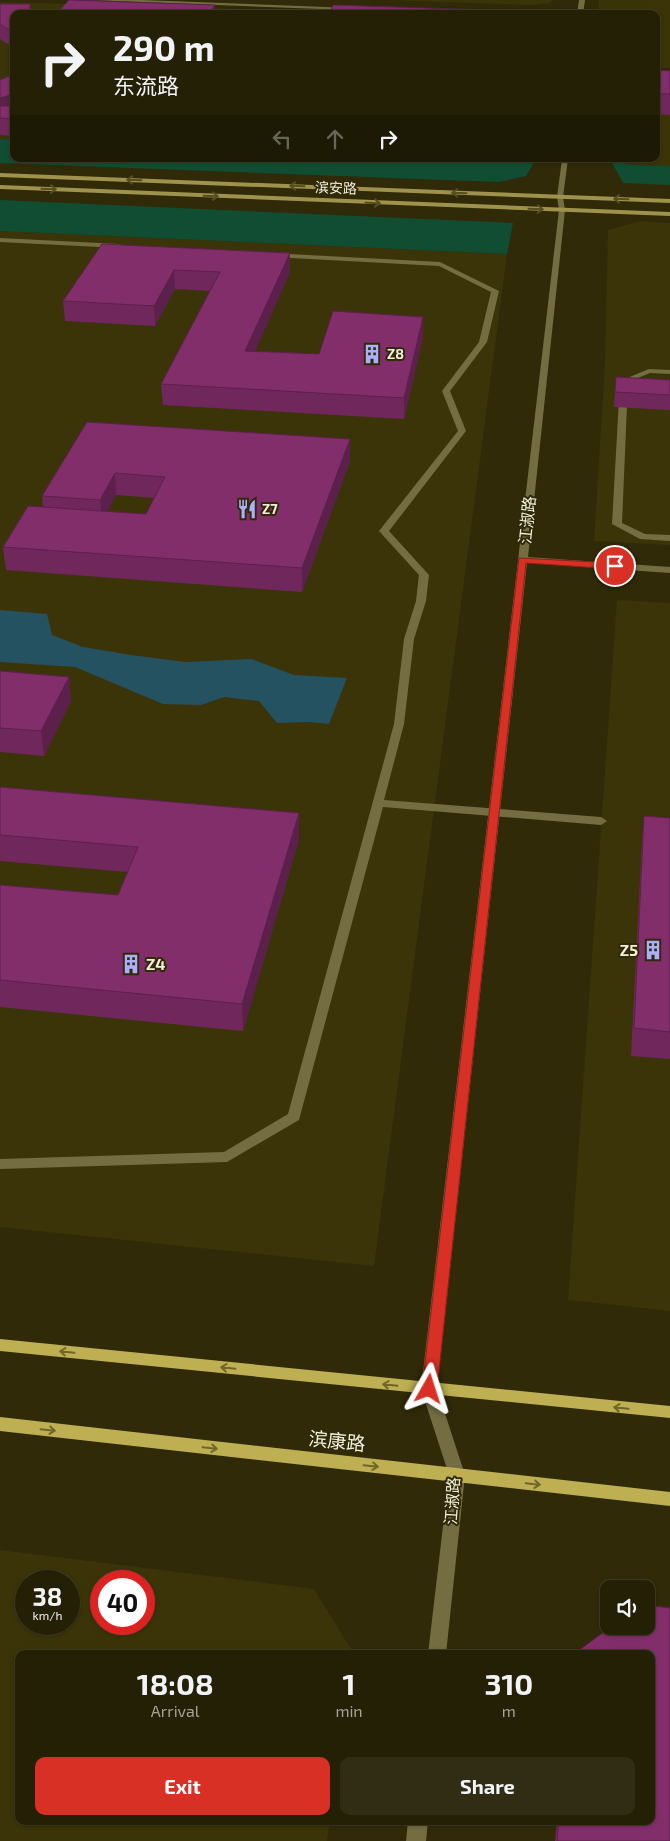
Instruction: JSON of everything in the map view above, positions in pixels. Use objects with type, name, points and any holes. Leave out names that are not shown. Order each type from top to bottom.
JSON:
[{"type":"main road","name":"滨安路","points":[[0,175],[670,201]]},
{"type":"main road","name":"滨安路","points":[[0,187],[670,214]]},
{"type":"main road","points":[[0,1345],[670,1412]]},
{"type":"main road","name":"滨康路","points":[[0,1424],[670,1499]]},
{"type":"street","points":[[91,0],[358,8]]},
{"type":"street","points":[[256,10],[258,5]]},
{"type":"street","name":"江淑路","points":[[437,1650],[457,1475],[429,1389],[562,210],[560,196],[565,162]]},
{"type":"street","points":[[0,240],[128,246]]},
{"type":"street","points":[[0,1164],[227,1157],[294,1117],[399,724],[409,639],[421,601],[424,575],[384,531],[462,431],[446,391],[483,342],[495,291],[440,264],[258,254]]},
{"type":"street","points":[[670,372],[649,371],[624,381],[617,524],[643,537],[670,538]]},
{"type":"street","points":[[522,560],[670,570]]},
{"type":"street","points":[[378,803],[601,820]]},
{"type":"street","points":[[416,1841],[418,1825]]},
{"type":"shaded area","points":[[384,0],[553,0],[549,3],[531,5]]},
{"type":"shaded area","points":[[599,0],[670,0],[670,68],[660,68],[660,10],[598,10]]},
{"type":"shaded area","points":[[0,2],[269,10],[10,10],[10,140],[0,139]]},
{"type":"shaded area","points":[[660,75],[670,76],[670,166],[634,165],[620,162],[660,162]]},
{"type":"shaded area","points":[[641,221],[670,223],[670,545],[594,541],[605,363],[608,230]]},
{"type":"shaded area","points":[[0,231],[507,254],[374,1266],[0,1227]]},
{"type":"shaded area","points":[[617,600],[670,603],[670,1311],[568,1300]]},
{"type":"shaded area","points":[[0,1550],[314,1589],[352,1650],[15,1650],[15,1825],[329,1825],[327,1841],[0,1841]]},
{"type":"green space","points":[[0,139],[10,140],[10,162],[534,162],[526,176],[499,182],[0,163]]},
{"type":"green space","points":[[612,162],[670,166],[670,185],[623,183]]},
{"type":"green space","points":[[0,200],[513,223],[507,254],[0,231]]},
{"type":"water","points":[[0,610],[47,614],[52,635],[83,647],[185,662],[251,659],[294,675],[347,678],[329,724],[310,722],[277,723],[259,701],[224,697],[201,705],[163,704],[75,667],[0,662]]},
{"type":"building","points":[[69,0],[215,5],[212,10],[60,10]]},
{"type":"building","points":[[0,4],[30,4],[30,10],[10,10],[10,30],[0,24]]},
{"type":"building","points":[[333,5],[489,10],[331,10]]},
{"type":"building","points":[[660,70],[670,71],[670,94],[660,94]]},
{"type":"building","points":[[10,76],[10,95],[0,98],[0,80]]},
{"type":"building","points":[[0,106],[10,106],[10,119],[0,118]]},
{"type":"building","name":"Z8","points":[[102,244],[290,253],[245,351],[319,354],[333,311],[423,317],[404,398],[161,384],[220,272],[174,270],[154,306],[63,301]]},
{"type":"building","points":[[616,377],[670,380],[670,395],[615,392]]},
{"type":"building","name":"Z7","points":[[87,422],[350,439],[302,568],[3,547],[28,506],[146,514],[165,477],[115,473],[100,500],[42,496]]},
{"type":"building","points":[[0,671],[69,677],[41,731],[0,728]]},
{"type":"building","name":"Z4","points":[[0,787],[299,813],[242,1004],[0,980],[0,885],[118,895],[138,847],[0,835]]},
{"type":"building","name":"Z5","points":[[644,816],[670,818],[670,1032],[634,1028]]},
{"type":"building","points":[[655,1606],[670,1608],[670,1841],[557,1841],[559,1825],[655,1825],[655,1650],[579,1650],[600,1635],[655,1635]]},
{"type":"place","name":"Z8","points":[[372,354]]},
{"type":"place","name":"Z7","points":[[247,509]]},
{"type":"place","name":"Z5","points":[[653,950]]},
{"type":"place","name":"Z4","points":[[131,964]]},
{"type":"route","points":[[429,1389],[522,560],[615,566]]}]
